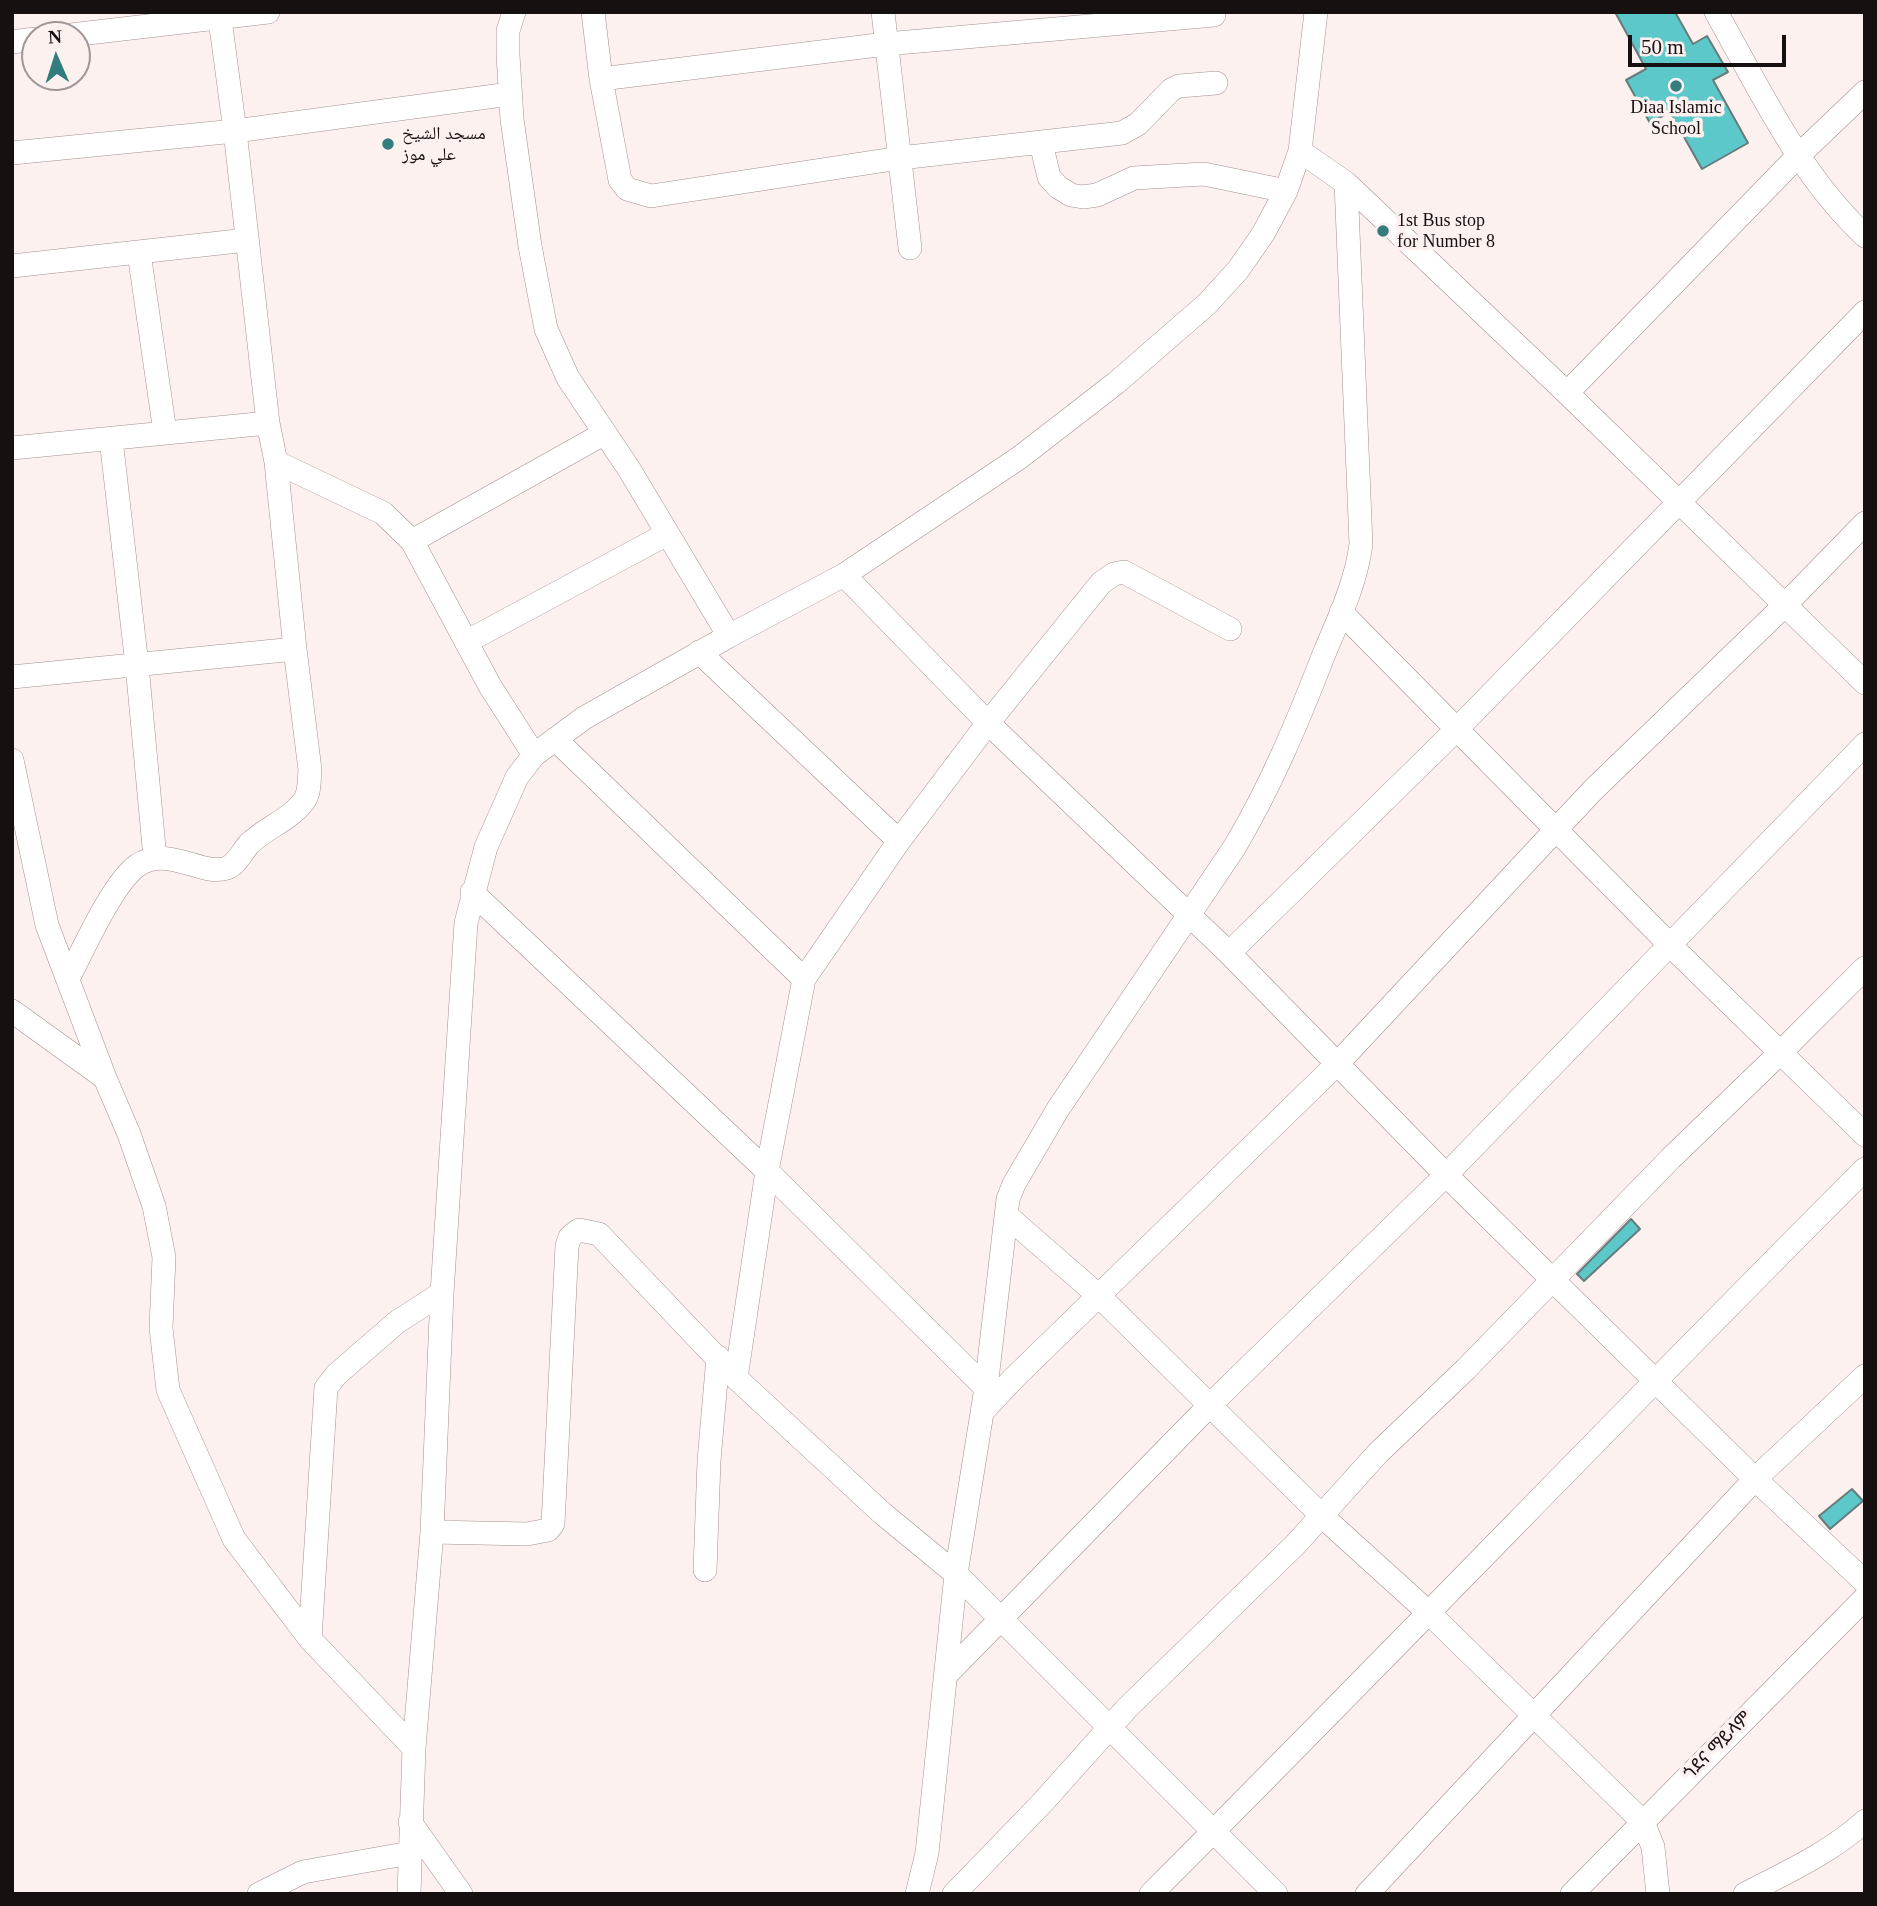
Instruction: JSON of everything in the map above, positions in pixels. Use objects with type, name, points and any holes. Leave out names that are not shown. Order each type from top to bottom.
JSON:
[{"type":"street","points":[[91,32],[219,15],[268,12]]},
{"type":"street","points":[[514,12],[508,31],[510,94],[530,246],[546,329],[568,378],[606,433],[729,636]]},
{"type":"street","points":[[593,12],[601,79],[620,180],[627,189],[651,197],[900,158],[1122,133],[1138,124],[1171,90],[1179,86],[1216,83]]},
{"type":"street","points":[[883,12],[910,248]]},
{"type":"street","points":[[409,1894],[414,1748],[432,1532],[442,1293],[466,923],[486,847],[505,800],[517,777],[534,755],[584,718],[699,652],[844,575],[1019,458],[1168,339],[1207,304],[1238,271],[1264,234],[1286,191],[1300,151],[1317,12]]},
{"type":"street","points":[[1716,12],[1798,156],[1824,192],[1865,236]]},
{"type":"street","points":[[68,979],[125,878],[139,864],[155,858],[174,859],[207,868],[227,868],[237,861],[251,842],[289,816],[306,800],[310,770],[276,462],[268,423],[219,15]]},
{"type":"street","points":[[601,79],[886,44],[1214,15]]},
{"type":"street","points":[[1567,393],[1798,156],[1865,92]]},
{"type":"street","points":[[12,153],[235,131],[510,94]]},
{"type":"street","points":[[1041,143],[1049,177],[1071,195],[1097,195],[1134,178],[1204,174],[1286,191]]},
{"type":"street","points":[[1300,151],[1346,183],[1865,683]]},
{"type":"street","points":[[916,1894],[927,1853],[956,1574],[986,1388],[1008,1199],[1014,1184],[1058,1110],[1256,811],[1292,734],[1355,579],[1361,544],[1346,183]]},
{"type":"street","points":[[12,266],[247,240]]},
{"type":"street","points":[[139,253],[165,432]]},
{"type":"street","points":[[1229,953],[1456,730],[1865,312]]},
{"type":"street","points":[[12,448],[268,423]]},
{"type":"street","points":[[412,541],[606,433]]},
{"type":"street","points":[[111,439],[137,666],[155,858]]},
{"type":"street","points":[[276,462],[383,513],[412,541],[490,686],[534,755]]},
{"type":"street","points":[[982,1412],[1338,1063],[1592,790],[1785,605],[1865,523]]},
{"type":"street","points":[[466,642],[667,534]]},
{"type":"street","points":[[736,1378],[767,1171],[804,979],[899,841],[988,723],[1101,583],[1114,574],[1125,572],[1230,629]]},
{"type":"street","points":[[844,575],[988,723],[1229,953],[1446,1175],[1755,1479],[1865,1582]]},
{"type":"street","points":[[1341,612],[1670,946],[1865,1135]]},
{"type":"street","points":[[12,677],[295,649]]},
{"type":"street","points":[[699,652],[899,841]]},
{"type":"street","points":[[555,739],[804,979]]},
{"type":"street","points":[[946,1675],[1209,1406],[1446,1175],[1865,744]]},
{"type":"street","points":[[12,760],[47,925],[105,1078],[130,1135],[154,1206],[164,1257],[160,1328],[168,1390],[234,1539],[310,1639],[414,1748]]},
{"type":"street","points":[[472,892],[767,1171],[986,1388]]},
{"type":"street","points":[[954,1894],[1043,1802],[1128,1707],[1295,1545],[1361,1471],[1466,1369],[1671,1158],[1865,968]]},
{"type":"street","points":[[12,1011],[105,1078]]},
{"type":"street","points":[[1151,1894],[1429,1613],[1654,1380],[1865,1169]]},
{"type":"street","points":[[1006,1215],[1098,1296],[1322,1516],[1429,1613],[1643,1822],[1653,1847],[1658,1894]]},
{"type":"street","points":[[432,1532],[527,1534],[548,1530],[553,1524],[567,1246],[570,1237],[579,1230],[599,1234],[736,1378],[882,1513],[956,1574],[1276,1894]]},
{"type":"street","points":[[310,1639],[327,1388],[336,1375],[397,1322],[442,1293]]},
{"type":"street","points":[[705,1570],[709,1461],[718,1357]]},
{"type":"street","points":[[1367,1894],[1755,1479],[1865,1376]]},
{"type":"street","name":"ጎደና ማይላም","points":[[1572,1894],[1865,1598]]},
{"type":"street","points":[[1745,1894],[1803,1864],[1849,1835],[1865,1821]]},
{"type":"street","points":[[410,1822],[461,1894]]},
{"type":"street","points":[[259,1894],[410,1853]]},
{"type":"building","points":[[1615,12],[1675,12],[1693,44],[1707,36],[1728,72],[1713,80],[1748,143],[1702,169],[1670,112],[1650,123],[1626,80],[1646,69]]},
{"type":"building","points":[[1631,1219],[1640,1229],[1584,1281],[1577,1274]]},
{"type":"building","points":[[1852,1489],[1863,1501],[1830,1529],[1819,1516]]},
{"type":"place","name":"Diaa Islamic School","points":[[1676,86]]},
{"type":"place","name":"مسجد الشيخ علي موز","points":[[388,144]]},
{"type":"place","name":"1st Bus stop for Number 8","points":[[1383,231]]}]
